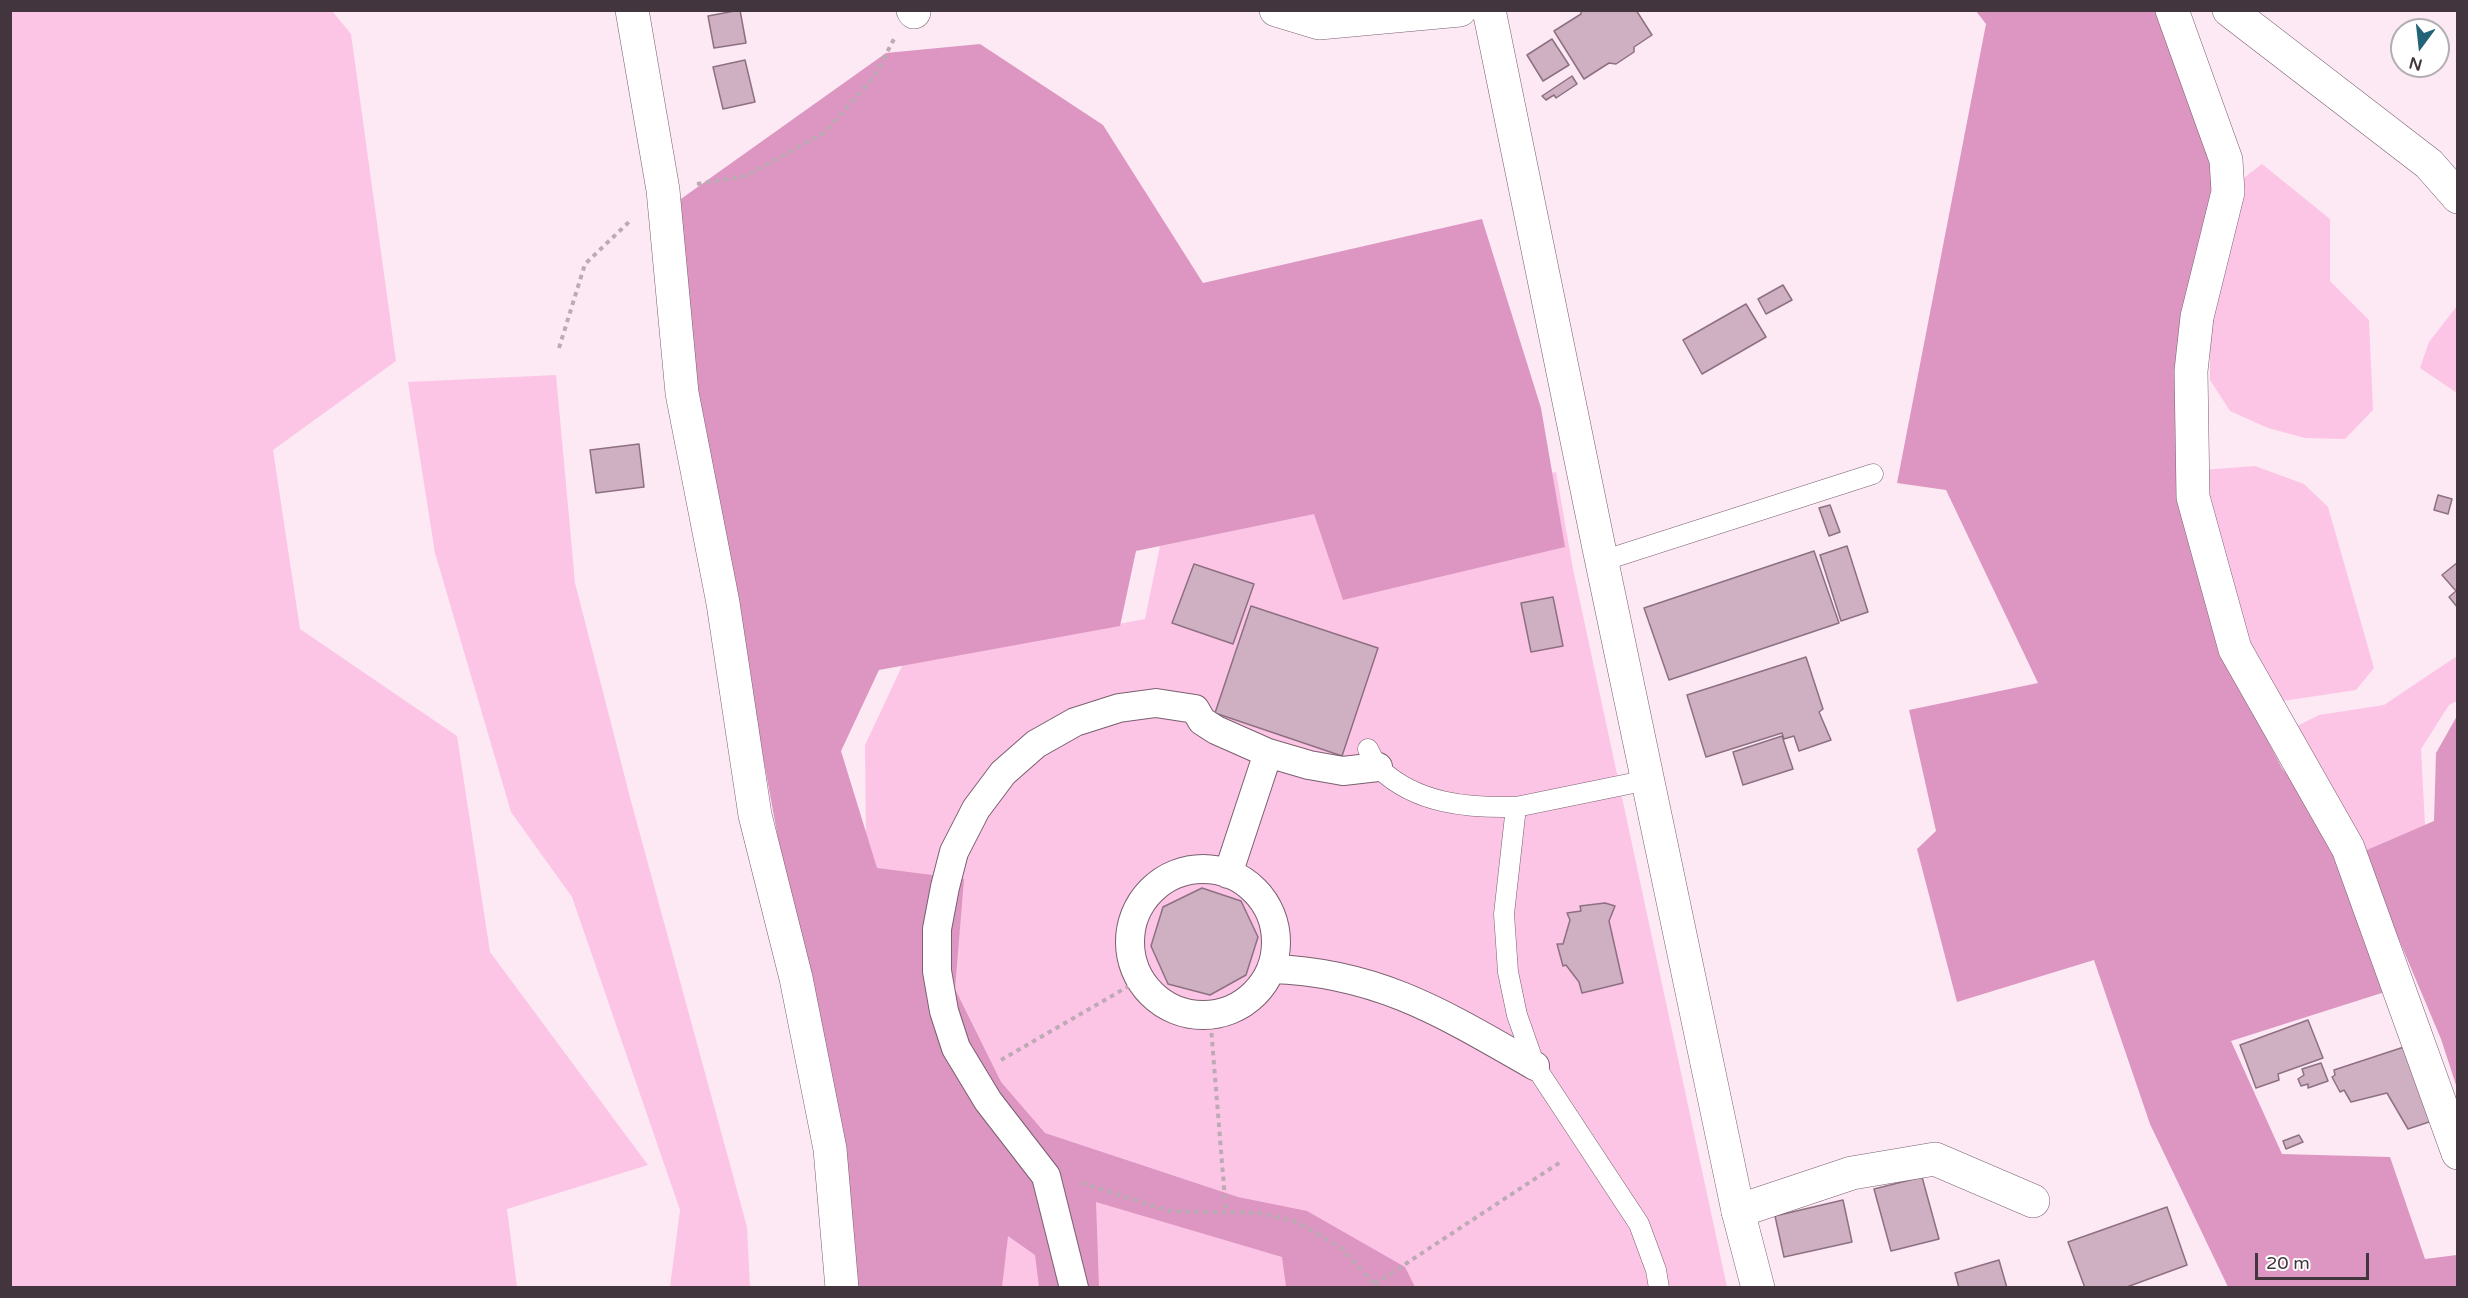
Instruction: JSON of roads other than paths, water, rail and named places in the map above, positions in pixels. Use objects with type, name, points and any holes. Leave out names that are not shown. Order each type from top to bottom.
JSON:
[{"type":"street","points":[[632,10],[663,190],[682,393],[723,603],[755,815],[796,978],[830,1149],[842,1287]]},
{"type":"street","points":[[1276,10],[1319,23],[1460,10]]},
{"type":"street","points":[[1489,10],[1738,1211],[1758,1287]]},
{"type":"street","points":[[2172,10],[2226,160],[2228,192],[2197,317],[2190,370],[2193,497],[2235,649],[2348,848],[2457,1153]]},
{"type":"street","points":[[2229,10],[2429,164],[2457,197]]},
{"type":"street","points":[[1074,1287],[1046,1176],[988,1101],[956,1048],[944,1011],[937,971],[937,929],[954,852],[976,808],[1003,773],[1036,744],[1075,722],[1119,708],[1156,703],[1195,709],[1202,721],[1216,730],[1268,753],[1309,765],[1343,771],[1373,758]]},
{"type":"street","points":[[1228,874],[1268,753]]},
{"type":"street","points":[[1205,869],[1228,874],[1249,886],[1266,904],[1275,927],[1276,951],[1269,976],[1255,995],[1234,1009],[1210,1015],[1186,1013],[1164,1004],[1146,988],[1135,968],[1130,945],[1133,921],[1143,900],[1160,884],[1181,873],[1205,869]]},
{"type":"street","points":[[1271,969],[1322,974],[1367,983],[1395,993],[1456,1021],[1535,1066]]},
{"type":"street","points":[[1738,1211],[1852,1173],[1935,1159],[2033,1201]]},
{"type":"lane","points":[[1602,561],[1873,474]]},
{"type":"lane","points":[[1373,758],[1410,790],[1451,805],[1515,807],[1648,780]]},
{"type":"lane","points":[[1515,807],[1504,914],[1508,972],[1515,1004],[1535,1066],[1639,1224],[1656,1270],[1659,1287]]}]
